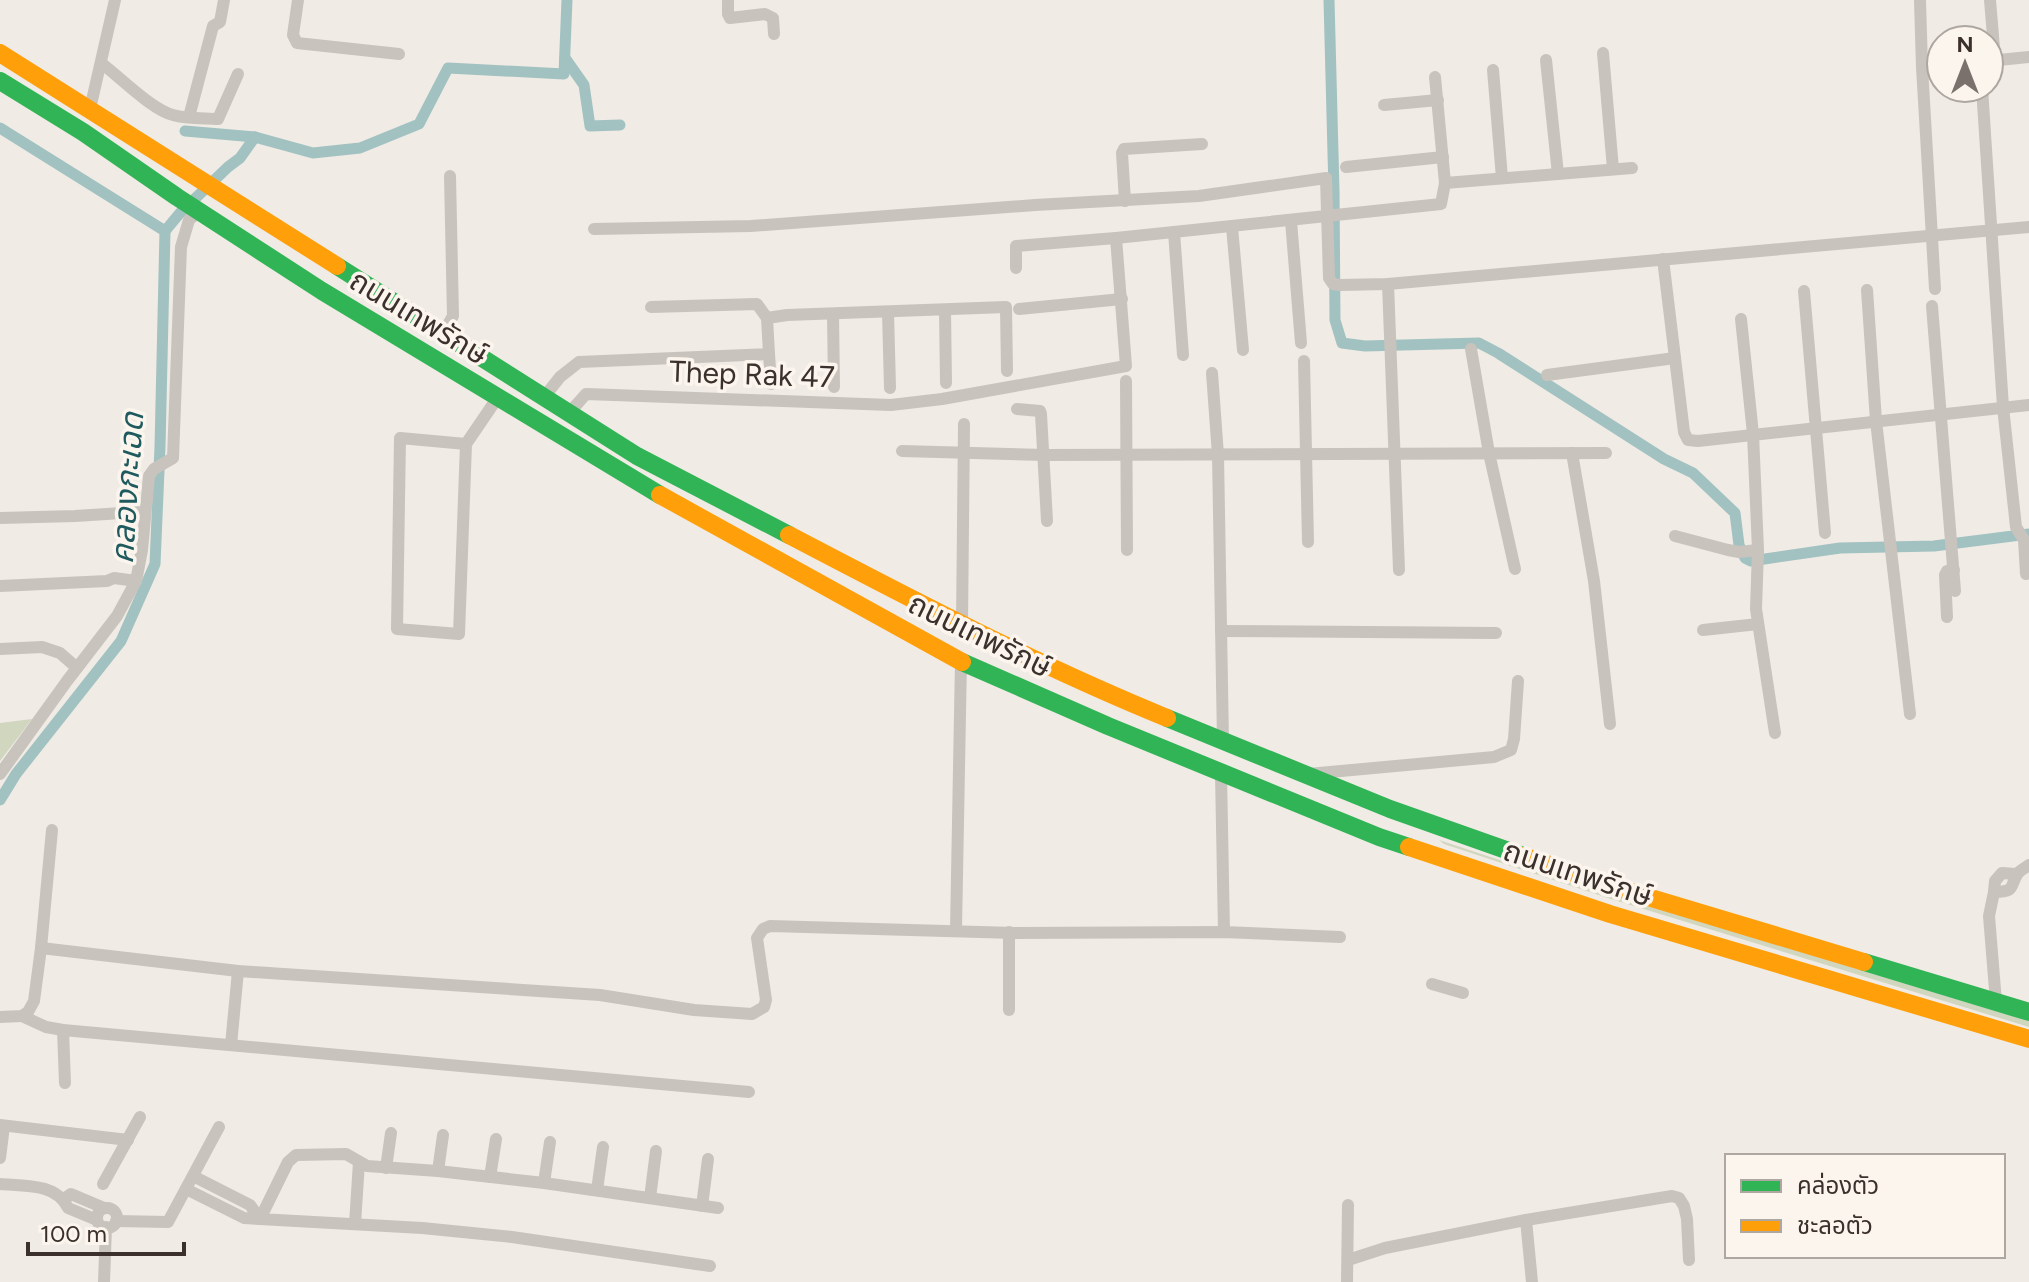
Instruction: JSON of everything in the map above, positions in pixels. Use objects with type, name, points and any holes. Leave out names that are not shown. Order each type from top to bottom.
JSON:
[{"type":"main road","name":"ถนนเทพรักษ์","points":[[0,53],[637,456],[962,625],[1120,699],[1403,814],[1618,888],[2029,1012]]},
{"type":"main road","name":"ถนนเทพรักษ์","points":[[0,81],[83,132],[322,291],[626,476],[961,660],[1221,774],[1394,842],[1610,914],[2029,1039]]},
{"type":"main road","points":[[1394,842],[1410,833],[1403,814]]},
{"type":"main road","points":[[1444,859],[1434,841],[1442,832],[1453,832]]},
{"type":"street","points":[[90,109],[115,0]]},
{"type":"street","points":[[189,117],[212,27],[220,22],[224,0]]},
{"type":"street","points":[[298,0],[293,35],[297,43],[399,54]]},
{"type":"street","points":[[728,0],[730,18],[765,14],[773,18],[774,34]]},
{"type":"street","points":[[1990,0],[1991,24]]},
{"type":"street","points":[[1920,1],[1935,289]]},
{"type":"street","points":[[1603,53],[1613,169]]},
{"type":"street","points":[[2005,60],[2029,57]]},
{"type":"street","points":[[1546,60],[1558,174]]},
{"type":"street","points":[[101,63],[159,109],[172,115],[189,117],[218,119],[238,74]]},
{"type":"street","points":[[1493,70],[1502,178]]},
{"type":"street","points":[[1016,268],[1016,246],[1441,204],[1445,183],[1435,77]]},
{"type":"street","points":[[1384,105],[1438,100]]},
{"type":"street","points":[[1983,104],[2003,407],[2026,574]]},
{"type":"street","points":[[1125,201],[1124,149],[1202,144]]},
{"type":"street","points":[[1346,167],[1443,157]]},
{"type":"street","points":[[1445,183],[1632,168]]},
{"type":"street","points":[[443,333],[453,316],[450,176]]},
{"type":"street","points":[[594,229],[751,226],[1199,196],[1326,178],[1333,217],[1329,278],[1336,284],[1388,284],[2029,227]]},
{"type":"street","points":[[0,774],[117,616],[136,581],[142,550],[147,480],[154,469],[173,458],[175,448],[181,247],[189,220],[197,210]]},
{"type":"street","points":[[1291,221],[1301,343]]},
{"type":"street","points":[[1232,227],[1243,350]]},
{"type":"street","points":[[1174,232],[1183,355]]},
{"type":"street","points":[[1019,309],[1122,299],[1116,238]]},
{"type":"street","points":[[1663,259],[1684,432],[1688,440],[2029,405]]},
{"type":"street","points":[[1388,284],[1399,570]]},
{"type":"street","points":[[1867,290],[1876,421],[1910,714]]},
{"type":"street","points":[[1804,291],[1825,533]]},
{"type":"street","name":"Thep Rak 47","points":[[569,413],[586,394],[891,405],[942,399],[1126,366],[1122,299]]},
{"type":"street","points":[[651,307],[757,304],[767,318],[771,384]]},
{"type":"street","points":[[1932,306],[1955,591]]},
{"type":"street","points":[[767,318],[1006,307],[1007,371]]},
{"type":"street","points":[[945,310],[946,383]]},
{"type":"street","points":[[888,312],[890,388]]},
{"type":"street","points":[[833,314],[834,387]]},
{"type":"street","points":[[1741,319],[1753,434],[1756,609],[1775,733]]},
{"type":"street","points":[[1471,349],[1489,453],[1515,569]]},
{"type":"street","points":[[545,396],[560,377],[579,362],[769,354]]},
{"type":"street","points":[[1547,375],[1675,358]]},
{"type":"street","points":[[1304,361],[1308,542]]},
{"type":"street","points":[[1212,373],[1218,455],[1223,741]]},
{"type":"street","points":[[1126,381],[1127,550]]},
{"type":"street","points":[[466,444],[400,438],[397,629],[459,634],[466,444],[498,397]]},
{"type":"street","points":[[1017,409],[1040,411],[1047,521]]},
{"type":"street","points":[[962,625],[964,424]]},
{"type":"street","points":[[902,451],[1045,455],[1606,453]]},
{"type":"street","points":[[1572,453],[1594,581],[1610,724]]},
{"type":"street","points":[[0,518],[138,512]]},
{"type":"street","points":[[1675,536],[1757,555]]},
{"type":"street","points":[[1947,617],[1945,575],[1947,571],[1954,570]]},
{"type":"street","points":[[0,586],[107,581],[121,577],[136,581]]},
{"type":"street","points":[[107,581],[128,594]]},
{"type":"street","points":[[1703,630],[1758,624]]},
{"type":"street","points":[[1221,631],[1496,633]]},
{"type":"street","points":[[0,649],[42,647],[60,653],[77,668]]},
{"type":"street","points":[[956,930],[961,660]]},
{"type":"street","points":[[1305,774],[1494,757],[1511,750],[1518,681]]},
{"type":"street","points":[[1221,774],[1224,932]]},
{"type":"street","points":[[22,1016],[34,1001],[52,830]]},
{"type":"street","points":[[1996,1002],[1990,902],[1994,892],[2011,888],[2016,874],[2029,865]]},
{"type":"street","points":[[41,948],[238,971],[600,995],[694,1010],[752,1014],[764,1007],[766,1000],[757,938],[763,929],[770,926],[1009,932],[1224,932],[1340,937]]},
{"type":"street","points":[[1009,932],[1009,1010]]},
{"type":"street","points":[[231,1045],[238,971]]},
{"type":"street","points":[[1432,984],[1463,993]]},
{"type":"street","points":[[0,1017],[22,1016],[46,1027],[63,1030],[749,1092]]},
{"type":"street","points":[[63,1030],[65,1083]]},
{"type":"street","points":[[103,1184],[140,1117]]},
{"type":"street","points":[[0,1158],[2,1126],[128,1140]]},
{"type":"street","points":[[0,1184],[47,1189],[64,1199],[68,1208],[106,1223],[168,1222],[219,1127]]},
{"type":"street","points":[[386,1168],[391,1133]]},
{"type":"street","points":[[438,1171],[443,1135]]},
{"type":"street","points":[[490,1177],[496,1139]]},
{"type":"street","points":[[544,1183],[550,1142]]},
{"type":"street","points":[[597,1190],[603,1147]]},
{"type":"street","points":[[650,1198],[656,1151]]},
{"type":"street","points":[[260,1219],[288,1162],[296,1155],[346,1154],[367,1166],[544,1183],[718,1208]]},
{"type":"street","points":[[702,1206],[708,1159]]},
{"type":"street","points":[[355,1224],[359,1162]]},
{"type":"street","points":[[193,1176],[250,1205],[260,1219]]},
{"type":"street","points":[[186,1189],[244,1218],[422,1228],[512,1237],[710,1266]]},
{"type":"street","points":[[64,1199],[71,1194],[115,1212],[106,1223],[104,1282]]},
{"type":"street","points":[[1348,1260],[1385,1248],[1526,1220],[1672,1196],[1679,1198],[1684,1206],[1689,1260]]},
{"type":"street","points":[[1347,1282],[1348,1205]]},
{"type":"street","points":[[1526,1220],[1532,1282]]},
{"type":"green space","points":[[32,719],[0,761],[0,723]]},
{"type":"green space","points":[[1439,840],[2029,1021],[2029,1027],[1611,899]]},
{"type":"waterway","points":[[185,131],[255,137],[313,153],[360,148],[419,124],[448,68],[564,74],[567,0]]},
{"type":"waterway","points":[[1329,0],[1335,320],[1342,343],[1365,346],[1479,343],[1498,353],[1664,459],[1693,473],[1735,513],[1739,545],[1745,558],[1751,561],[1840,548],[1934,546],[2029,534]]},
{"type":"waterway","points":[[565,58],[584,85],[590,126],[620,125]]},
{"type":"waterway","points":[[0,128],[165,231],[180,213],[240,158],[255,137]]},
{"type":"waterway","name":"คลองกะเฉด","points":[[0,800],[16,774],[121,641],[155,564],[165,231]]},
{"type":"traffic: fast","points":[[0,81],[83,132],[322,291],[660,495]]},
{"type":"traffic: fast","points":[[337,266],[637,456],[789,535]]},
{"type":"traffic: fast","points":[[962,662],[1108,726],[1409,847]]},
{"type":"traffic: fast","points":[[1167,718],[1390,809],[1523,856]]},
{"type":"traffic: fast","points":[[1864,962],[2029,1012]]},
{"type":"traffic: slow","points":[[0,53],[337,266]]},
{"type":"traffic: slow","points":[[660,495],[962,662]]},
{"type":"traffic: slow","points":[[789,535],[1023,654],[1167,718]]},
{"type":"traffic: slow","points":[[1409,847],[1610,914],[2029,1039]]},
{"type":"traffic: slow","points":[[1523,856],[1864,962]]}]
